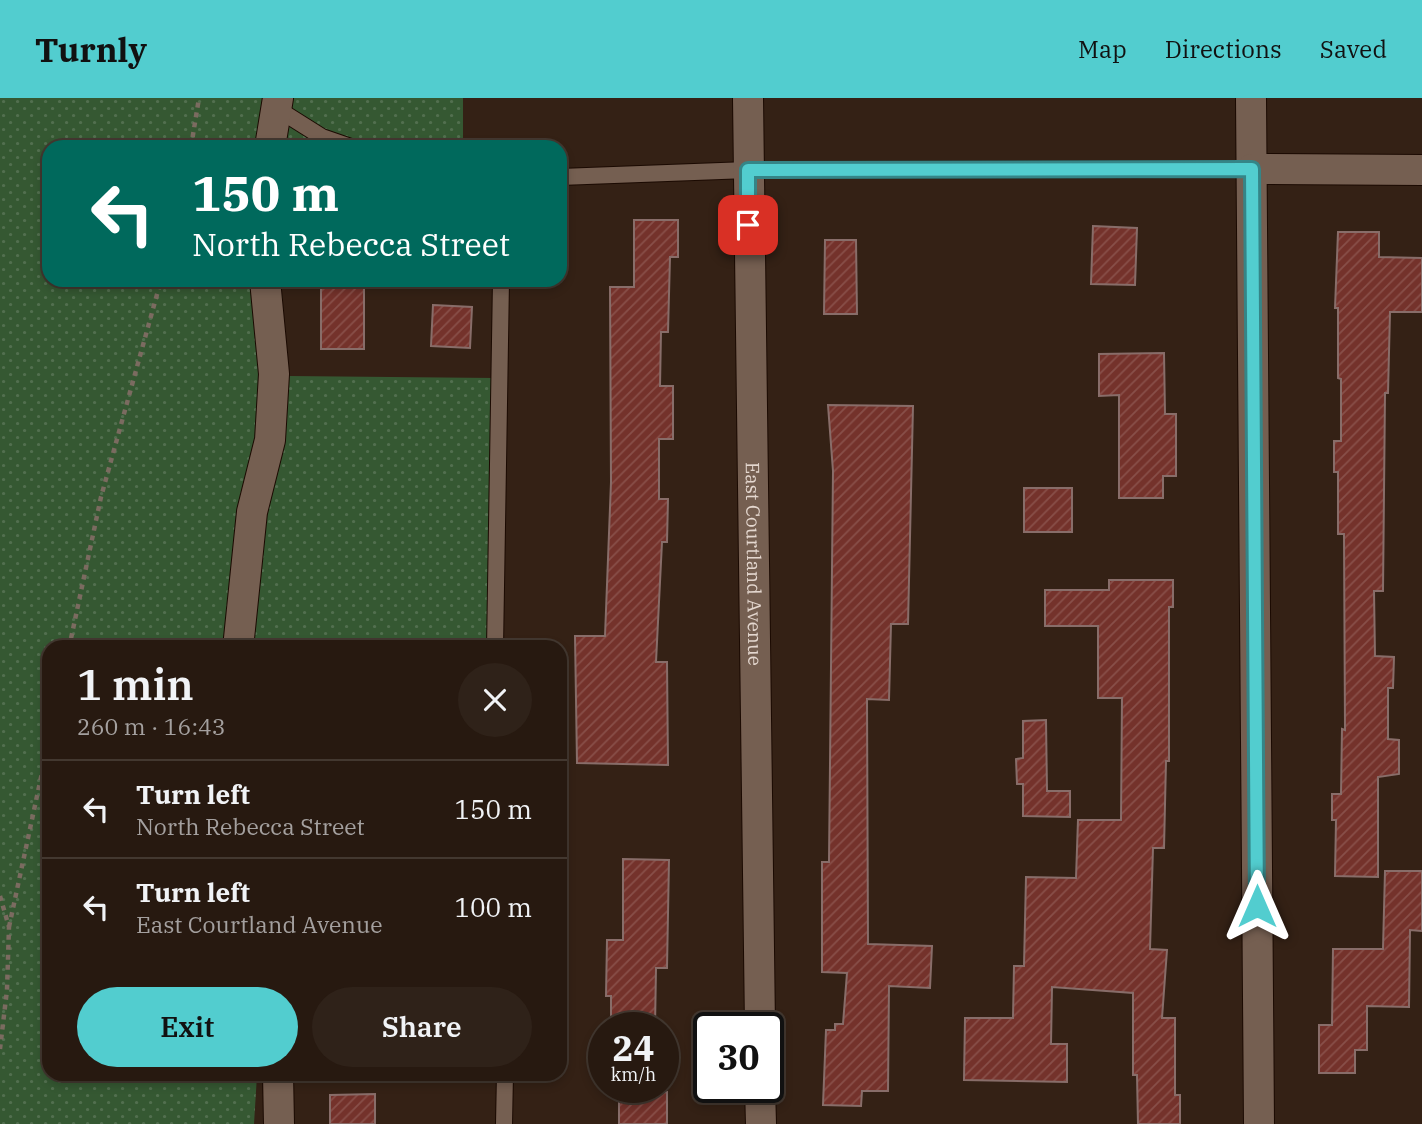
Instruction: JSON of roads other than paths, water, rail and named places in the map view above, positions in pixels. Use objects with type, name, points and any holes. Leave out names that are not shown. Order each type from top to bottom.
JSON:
[{"type":"street","name":"East Courtland Avenue","points":[[748,98],[760,1012]]},
{"type":"street","points":[[1251,98],[1259,1124]]},
{"type":"street","points":[[271,140],[277,103]]},
{"type":"street","points":[[1252,169],[1422,170]]},
{"type":"street","points":[[239,640],[251,512],[270,440],[274,374],[266,287]]},
{"type":"street","points":[[278,1081],[279,1124]]},
{"type":"street","points":[[760,1103],[761,1124]]},
{"type":"lane","points":[[277,103],[322,137],[331,140]]},
{"type":"lane","points":[[567,177],[748,170],[1252,169]]},
{"type":"lane","points":[[495,640],[501,287]]},
{"type":"lane","points":[[504,1124],[505,1081]]}]
